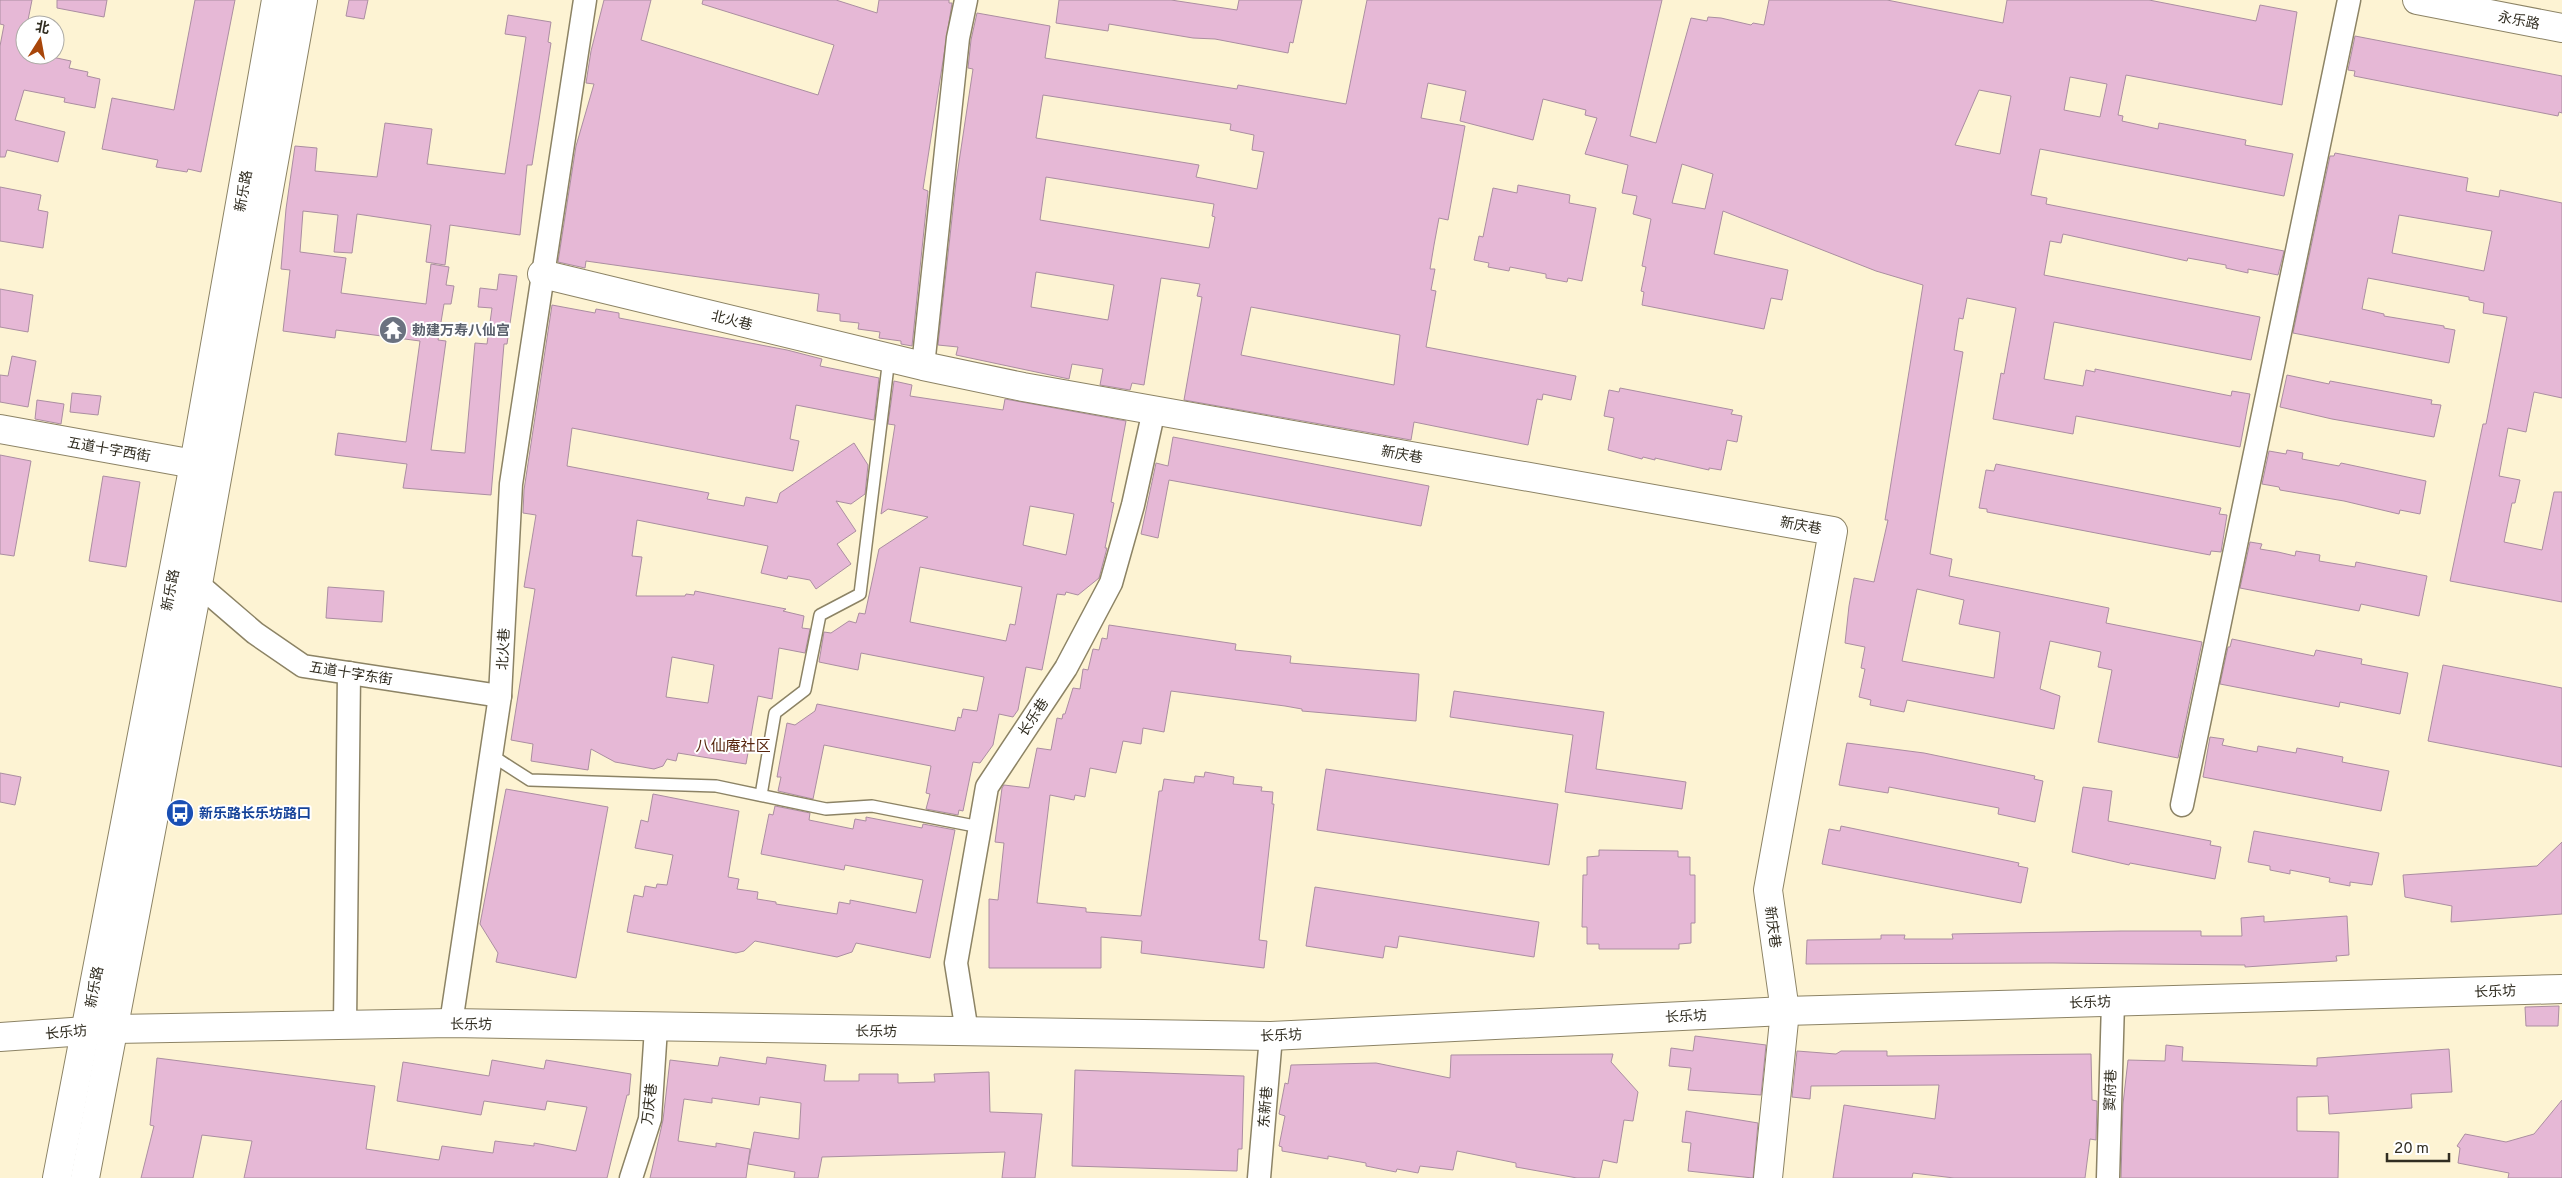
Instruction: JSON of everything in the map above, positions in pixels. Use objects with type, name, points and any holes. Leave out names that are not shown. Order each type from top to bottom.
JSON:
[{"type":"street","name":"新乐路","points":[[85,1178],[198,584],[207,465],[276,0]]},
{"type":"street","name":"新乐路","points":[[57,1178],[86,1030],[207,465],[303,0]]},
{"type":"street","name":"北火巷","points":[[451,1023],[500,696],[511,484],[584,0]]},
{"type":"street","points":[[923,366],[958,38],[966,0]]},
{"type":"street","points":[[2182,805],[2349,0]]},
{"type":"street","name":"永乐路","points":[[2417,0],[2562,28]]},
{"type":"street","name":"北火巷","points":[[542,274],[923,366],[1022,387],[1154,410]]},
{"type":"street","name":"长乐巷","points":[[967,1032],[956,963],[986,787],[1066,668],[1111,583],[1133,505],[1154,410]]},
{"type":"street","name":"新庆巷","points":[[1154,410],[1833,531],[1768,890],[1785,1011],[1768,1178]]},
{"type":"street","name":"五道十字西街","points":[[0,429],[207,465]]},
{"type":"street","name":"五道十字东街","points":[[198,584],[255,633],[303,666],[500,696]]},
{"type":"street","points":[[345,1025],[349,673]]},
{"type":"street","name":"长乐坊","points":[[0,1037],[114,1029],[451,1023],[656,1028],[1271,1036],[1785,1011],[2562,989]]},
{"type":"street","name":"窦府巷","points":[[2108,1178],[2113,1002]]},
{"type":"street","name":"万庆巷","points":[[632,1178],[650,1119],[656,1028]]},
{"type":"street","name":"东新巷","points":[[1260,1178],[1271,1036]]},
{"type":"lane","points":[[761,796],[775,713],[805,690],[820,615],[860,594],[889,358]]},
{"type":"lane","points":[[492,755],[530,780],[716,786],[826,808],[872,806],[980,827]]},
{"type":"building","points":[[0,0],[32,0],[29,15],[15,15],[15,65],[65,65],[65,60],[71,61],[69,68],[88,72],[87,76],[100,79],[95,108],[64,102],[65,98],[24,90],[15,120],[65,132],[58,162],[7,150],[5,157],[0,157],[0,46],[4,25],[0,24]]},
{"type":"building","points":[[57,0],[107,0],[104,17],[57,8]]},
{"type":"building","points":[[195,0],[235,0],[201,172],[188,169],[187,172],[156,167],[158,160],[102,149],[112,98],[174,110]]},
{"type":"building","points":[[349,0],[368,0],[364,19],[346,16]]},
{"type":"building","points":[[604,0],[651,0],[641,40],[818,95],[834,45],[702,4],[703,0],[836,0],[877,13],[879,0],[949,0],[949,3],[952,3],[923,189],[928,191],[912,346],[901,344],[901,341],[879,338],[880,332],[858,329],[859,323],[840,321],[840,314],[817,311],[819,294],[586,261],[585,268],[558,262],[576,146],[594,84],[586,83],[591,51]]},
{"type":"building","points":[[1059,0],[1171,0],[1237,10],[1239,0],[1302,0],[1293,43],[1290,42],[1288,53],[1215,39],[1193,38],[1109,24],[1108,31],[1056,23]]},
{"type":"building","points":[[1367,0],[1662,0],[1630,136],[1656,143],[1691,18],[1707,21],[1708,17],[1721,18],[1751,25],[1753,23],[1764,25],[1769,0],[1887,0],[2003,23],[2007,0],[2149,0],[2256,21],[2260,5],[2297,12],[2282,105],[2126,75],[2118,115],[2123,116],[2122,121],[2158,129],[2159,123],[2246,140],[2245,145],[2293,154],[2284,196],[2040,149],[2031,195],[2047,198],[2046,204],[2284,251],[2278,275],[2248,269],[2248,273],[2226,268],[2226,265],[2188,258],[2187,261],[2063,234],[2061,243],[2050,241],[2044,275],[2260,317],[2251,360],[2054,322],[2044,379],[2083,386],[2086,370],[2095,372],[2095,369],[2231,396],[2232,391],[2250,394],[2240,447],[2076,416],[2073,434],[1993,419],[2001,373],[2004,374],[2016,308],[1967,298],[1963,319],[1959,318],[1954,350],[1963,352],[1930,554],[1952,559],[1949,576],[2109,608],[2106,623],[2202,642],[2178,758],[2098,742],[2112,670],[2098,667],[2101,652],[2050,641],[2040,689],[2060,696],[2054,729],[1907,700],[1904,712],[1870,705],[1871,700],[1859,697],[1865,669],[1861,668],[1865,647],[1845,643],[1849,606],[1854,578],[1874,582],[1888,520],[1885,520],[1923,285],[1876,271],[1723,211],[1714,254],[1788,270],[1782,300],[1771,298],[1764,329],[1642,305],[1644,292],[1641,291],[1646,267],[1642,266],[1651,219],[1633,214],[1637,196],[1622,193],[1628,165],[1585,154],[1597,118],[1585,115],[1586,110],[1543,99],[1533,140],[1460,121],[1466,91],[1428,83],[1421,118],[1465,126],[1448,220],[1439,218],[1434,245],[1430,269],[1435,269],[1431,290],[1436,291],[1426,347],[1576,376],[1571,400],[1543,394],[1542,400],[1537,399],[1528,445],[1414,422],[1411,440],[1184,400],[1202,297],[1197,296],[1200,284],[1161,278],[1144,385],[1132,383],[1130,390],[1100,385],[1103,369],[1072,364],[1069,379],[956,355],[958,347],[938,345],[956,182],[973,69],[968,68],[971,40],[977,13],[1050,26],[1045,58],[1237,89],[1238,85],[1346,104]],"holes":[[[2070,77],[2107,84],[2100,117],[2064,110]],[[1979,90],[2011,96],[2000,154],[1955,145]],[[1043,95],[1231,124],[1230,130],[1254,135],[1252,150],[1264,152],[1257,189],[1196,177],[1199,165],[1036,138]],[[1682,164],[1713,174],[1705,209],[1672,203]],[[1046,177],[1214,204],[1212,216],[1215,217],[1209,248],[1040,220]],[[1036,272],[1114,285],[1108,320],[1031,307]],[[1251,307],[1400,335],[1394,385],[1241,355]],[[1917,589],[1964,600],[1959,624],[2000,632],[1994,678],[1902,661]]]},
{"type":"building","points":[[508,15],[551,22],[548,42],[551,43],[532,165],[527,165],[520,235],[450,225],[445,265],[426,262],[431,225],[357,214],[352,253],[334,252],[338,215],[303,211],[300,252],[346,258],[341,293],[426,304],[431,264],[449,267],[446,285],[454,286],[451,304],[444,304],[438,340],[446,341],[431,450],[465,453],[475,343],[487,344],[492,308],[478,307],[480,288],[497,290],[499,274],[517,276],[507,344],[504,344],[491,495],[403,488],[407,464],[335,455],[338,433],[406,442],[420,341],[336,330],[335,338],[283,331],[290,270],[281,269],[286,209],[295,146],[317,148],[315,171],[377,177],[385,123],[432,129],[427,164],[505,174],[526,37],[505,34]]},
{"type":"building","points":[[2355,36],[2562,76],[2562,113],[2559,112],[2558,116],[2354,76],[2355,71],[2348,70]]},
{"type":"building","points":[[2335,153],[2468,178],[2466,191],[2499,197],[2500,190],[2562,203],[2562,398],[2534,392],[2526,432],[2508,428],[2499,476],[2520,480],[2515,503],[2512,503],[2504,542],[2542,550],[2554,492],[2562,492],[2562,602],[2450,581],[2483,424],[2486,424],[2507,317],[2483,313],[2484,303],[2469,300],[2469,297],[2368,278],[2362,309],[2384,314],[2384,316],[2444,326],[2444,328],[2455,330],[2449,363],[2293,333],[2330,156],[2334,156]],"holes":[[[2399,215],[2492,231],[2484,271],[2392,253]]]},
{"type":"building","points":[[1518,185],[1570,195],[1569,203],[1596,208],[1582,281],[1568,278],[1567,282],[1546,278],[1546,274],[1510,267],[1509,271],[1488,267],[1489,263],[1474,260],[1479,236],[1483,237],[1493,188],[1517,193]]},
{"type":"building","points":[[0,187],[41,195],[38,210],[48,212],[43,248],[0,241]]},
{"type":"building","points":[[0,289],[33,295],[28,332],[0,327]]},
{"type":"building","points":[[552,305],[595,313],[596,309],[619,313],[619,318],[787,350],[822,359],[820,366],[879,378],[874,420],[796,405],[790,439],[799,441],[793,471],[572,428],[567,466],[709,493],[707,499],[744,506],[746,497],[777,503],[780,493],[854,443],[868,465],[865,494],[851,504],[836,501],[856,531],[837,544],[851,564],[816,589],[810,580],[788,576],[787,579],[761,573],[768,546],[637,520],[632,556],[642,557],[636,596],[685,596],[686,594],[694,595],[695,591],[786,609],[783,611],[804,616],[802,628],[810,629],[805,653],[779,648],[772,699],[758,696],[746,764],[678,753],[676,761],[667,759],[663,766],[654,769],[615,762],[591,749],[588,770],[531,761],[533,744],[511,740],[535,589],[524,587],[536,515],[523,513],[524,490]],"holes":[[[672,657],[714,665],[708,703],[666,697]]]},
{"type":"building","points":[[12,356],[36,361],[28,407],[0,402],[0,375],[8,376]]},
{"type":"building","points":[[2287,375],[2329,384],[2330,381],[2432,400],[2431,404],[2441,405],[2434,437],[2332,419],[2280,407]]},
{"type":"building","points":[[894,381],[912,385],[910,396],[1003,410],[1005,399],[1126,421],[1111,502],[1114,503],[1105,548],[1107,548],[1099,578],[1078,595],[1066,592],[1065,595],[1057,594],[1042,670],[1026,667],[1018,710],[1013,717],[999,714],[993,745],[980,763],[973,762],[963,811],[959,810],[958,815],[926,809],[930,794],[926,793],[931,766],[824,745],[813,799],[778,791],[781,777],[777,777],[787,723],[795,725],[815,711],[817,704],[955,731],[958,717],[961,718],[963,709],[977,711],[984,677],[861,653],[858,670],[819,662],[824,632],[831,633],[849,621],[856,623],[859,613],[865,614],[879,549],[928,517],[888,509],[881,514],[895,425],[888,424]],"holes":[[[1030,506],[1074,514],[1066,555],[1023,545]],[[920,567],[1022,587],[1015,625],[1010,624],[1006,641],[910,622]]]},
{"type":"building","points":[[1620,388],[1733,410],[1731,414],[1742,416],[1737,442],[1727,440],[1721,470],[1709,468],[1709,470],[1655,458],[1655,460],[1643,457],[1642,459],[1608,450],[1614,418],[1604,416],[1609,390],[1619,392]]},
{"type":"building","points":[[72,393],[101,396],[98,415],[70,412]]},
{"type":"building","points":[[37,400],[64,404],[61,424],[35,419]]},
{"type":"building","points":[[1173,437],[1429,486],[1421,526],[1169,480],[1158,538],[1141,534],[1156,463],[1168,466]]},
{"type":"building","points":[[2287,450],[2303,453],[2302,459],[2339,466],[2341,463],[2426,481],[2420,514],[2400,510],[2399,514],[2344,501],[2280,490],[2279,487],[2262,484],[2269,451],[2286,454]]},
{"type":"building","points":[[0,455],[31,461],[14,556],[0,554]]},
{"type":"building","points":[[1996,464],[2221,508],[2219,514],[2227,515],[2221,552],[2211,551],[2210,555],[1987,512],[1987,509],[1979,508],[1986,470],[1994,471]]},
{"type":"building","points":[[103,476],[140,482],[126,567],[89,561]]},
{"type":"building","points":[[2250,542],[2262,544],[2260,549],[2295,556],[2296,551],[2320,555],[2319,561],[2355,567],[2356,562],[2427,576],[2419,616],[2361,604],[2359,611],[2240,588]]},
{"type":"building","points":[[328,587],[384,591],[382,622],[326,618]]},
{"type":"building","points":[[1109,625],[1236,644],[1235,650],[1291,656],[1290,663],[1419,674],[1416,721],[1302,711],[1302,709],[1285,706],[1171,691],[1164,732],[1143,728],[1141,744],[1123,741],[1116,773],[1090,768],[1085,797],[1075,795],[1074,800],[1050,795],[1037,903],[1086,908],[1086,912],[1141,916],[1159,791],[1162,791],[1164,779],[1194,783],[1195,776],[1204,777],[1205,772],[1234,777],[1233,784],[1262,787],[1261,791],[1273,792],[1272,804],[1274,804],[1259,940],[1267,941],[1264,968],[1141,953],[1142,941],[1101,937],[1101,968],[989,968],[989,899],[998,900],[1004,843],[995,842],[1002,788],[1004,785],[1029,788],[1037,748],[1051,750],[1057,718],[1062,719],[1063,714],[1065,714],[1073,688],[1080,689],[1083,669],[1088,670],[1093,649],[1099,650],[1102,638],[1107,639]]},
{"type":"building","points":[[2232,639],[2314,656],[2316,650],[2362,659],[2361,664],[2408,673],[2400,714],[2340,702],[2339,707],[2220,684],[2228,647],[2230,647]]},
{"type":"building","points":[[2443,665],[2562,688],[2562,767],[2428,741]]},
{"type":"building","points":[[1454,691],[1604,712],[1596,769],[1686,782],[1682,809],[1565,792],[1573,735],[1450,717]]},
{"type":"building","points":[[2210,737],[2224,739],[2222,745],[2257,752],[2258,746],[2296,753],[2297,748],[2343,757],[2342,762],[2389,771],[2381,811],[2203,777]]},
{"type":"building","points":[[1847,743],[1924,753],[2035,776],[2034,779],[2043,781],[2035,822],[1998,814],[1999,808],[1889,787],[1888,793],[1839,785]]},
{"type":"building","points":[[1326,769],[1558,804],[1549,865],[1317,830]]},
{"type":"building","points":[[0,773],[21,777],[15,805],[0,802]]},
{"type":"building","points":[[2083,787],[2112,791],[2108,821],[2211,841],[2210,845],[2221,847],[2215,879],[2130,863],[2129,865],[2072,852]]},
{"type":"building","points":[[506,789],[608,807],[576,978],[496,962],[498,953],[480,924]]},
{"type":"building","points":[[653,794],[739,811],[728,877],[739,879],[737,889],[758,892],[757,899],[776,902],[776,904],[837,914],[839,902],[850,904],[850,900],[916,913],[923,880],[845,865],[844,870],[761,854],[769,814],[773,815],[775,806],[810,813],[809,820],[853,829],[855,819],[866,821],[866,817],[922,828],[923,824],[955,830],[930,958],[856,943],[852,952],[837,957],[755,941],[744,951],[736,953],[627,932],[634,895],[643,897],[645,886],[656,888],[657,884],[667,885],[673,855],[635,848],[641,820],[648,822]]},
{"type":"building","points":[[1841,826],[2019,863],[2018,866],[2028,868],[2021,903],[1822,864],[1829,829],[1840,831]]},
{"type":"building","points":[[2254,831],[2379,853],[2372,885],[2350,882],[2350,886],[2329,882],[2330,878],[2290,870],[2290,874],[2270,870],[2270,866],[2248,862]]},
{"type":"building","points":[[2562,842],[2562,914],[2451,922],[2452,906],[2405,897],[2403,875],[2537,866]]},
{"type":"building","points":[[1599,850],[1678,851],[1678,857],[1690,857],[1690,875],[1695,875],[1695,923],[1691,923],[1691,943],[1679,944],[1679,949],[1599,949],[1599,944],[1587,944],[1587,927],[1582,927],[1583,875],[1587,875],[1587,857],[1599,856]]},
{"type":"building","points":[[1315,887],[1539,922],[1534,957],[1399,936],[1397,948],[1385,946],[1383,958],[1306,946]]},
{"type":"building","points":[[2264,916],[2264,922],[2347,916],[2349,955],[2336,956],[2337,961],[2245,967],[2245,965],[2053,963],[1806,964],[1807,940],[1881,939],[1881,935],[1905,935],[1904,939],[1953,939],[1952,934],[2121,931],[2201,931],[2201,936],[2242,936],[2241,918]]},
{"type":"building","points":[[2559,1006],[2558,1026],[2526,1026],[2525,1007]]},
{"type":"building","points":[[1695,1036],[1766,1045],[1761,1095],[1688,1090],[1691,1068],[1669,1066],[1671,1048],[1693,1051]]},
{"type":"building","points":[[2166,1045],[2183,1047],[2182,1061],[2317,1066],[2317,1058],[2449,1049],[2452,1092],[2411,1094],[2412,1108],[2329,1114],[2328,1096],[2297,1097],[2297,1131],[2339,1132],[2338,1178],[2121,1178],[2123,1104],[2128,1060],[2165,1061]]},
{"type":"building","points":[[1797,1051],[1836,1054],[1841,1051],[1887,1051],[1887,1056],[2091,1054],[2092,1100],[2097,1101],[2096,1140],[2090,1139],[2085,1178],[1954,1178],[1913,1173],[1912,1178],[1833,1178],[1844,1105],[1935,1119],[1939,1085],[1811,1086],[1810,1099],[1792,1097]]},
{"type":"building","points":[[1613,1054],[1611,1062],[1638,1092],[1633,1121],[1624,1120],[1617,1163],[1603,1160],[1599,1178],[1577,1178],[1516,1167],[1516,1163],[1457,1151],[1453,1170],[1420,1166],[1418,1173],[1397,1169],[1396,1172],[1366,1166],[1366,1163],[1328,1156],[1328,1159],[1282,1151],[1282,1147],[1279,1146],[1285,1116],[1279,1114],[1285,1083],[1288,1084],[1291,1065],[1376,1063],[1450,1078],[1451,1055]]},
{"type":"building","points":[[720,1057],[766,1064],[767,1057],[826,1065],[824,1081],[859,1081],[859,1074],[898,1074],[898,1083],[935,1082],[934,1074],[989,1072],[990,1112],[1042,1114],[1035,1178],[1002,1178],[1005,1152],[822,1157],[818,1178],[794,1178],[795,1172],[748,1164],[754,1132],[799,1139],[801,1103],[760,1097],[759,1105],[712,1098],[712,1103],[684,1099],[678,1141],[716,1147],[716,1143],[750,1149],[746,1178],[650,1178],[663,1120],[670,1060],[718,1066]]},
{"type":"building","points":[[157,1058],[375,1086],[366,1149],[439,1160],[442,1146],[493,1153],[495,1141],[534,1146],[534,1143],[576,1151],[587,1107],[547,1101],[545,1110],[484,1101],[481,1115],[397,1101],[403,1062],[489,1076],[492,1060],[544,1069],[546,1060],[631,1074],[629,1095],[627,1095],[607,1178],[244,1178],[252,1141],[202,1135],[193,1178],[141,1178],[154,1126],[150,1125]]},
{"type":"building","points":[[1075,1070],[1244,1076],[1242,1149],[1238,1149],[1237,1171],[1072,1166]]},
{"type":"building","points":[[2562,1100],[2562,1178],[2508,1178],[2509,1173],[2458,1163],[2460,1148],[2457,1146],[2465,1134],[2506,1142],[2534,1134]]},
{"type":"building","points":[[1686,1111],[1758,1123],[1753,1178],[1688,1171],[1691,1143],[1682,1142]]},
{"type":"place","name":"勅建万寿八仙宫","points":[[393,330]]},
{"type":"place","name":"新乐路长乐坊路口","points":[[180,813]]},
{"type":"district","name":"八仙庵社区","points":[[733,746]]}]
